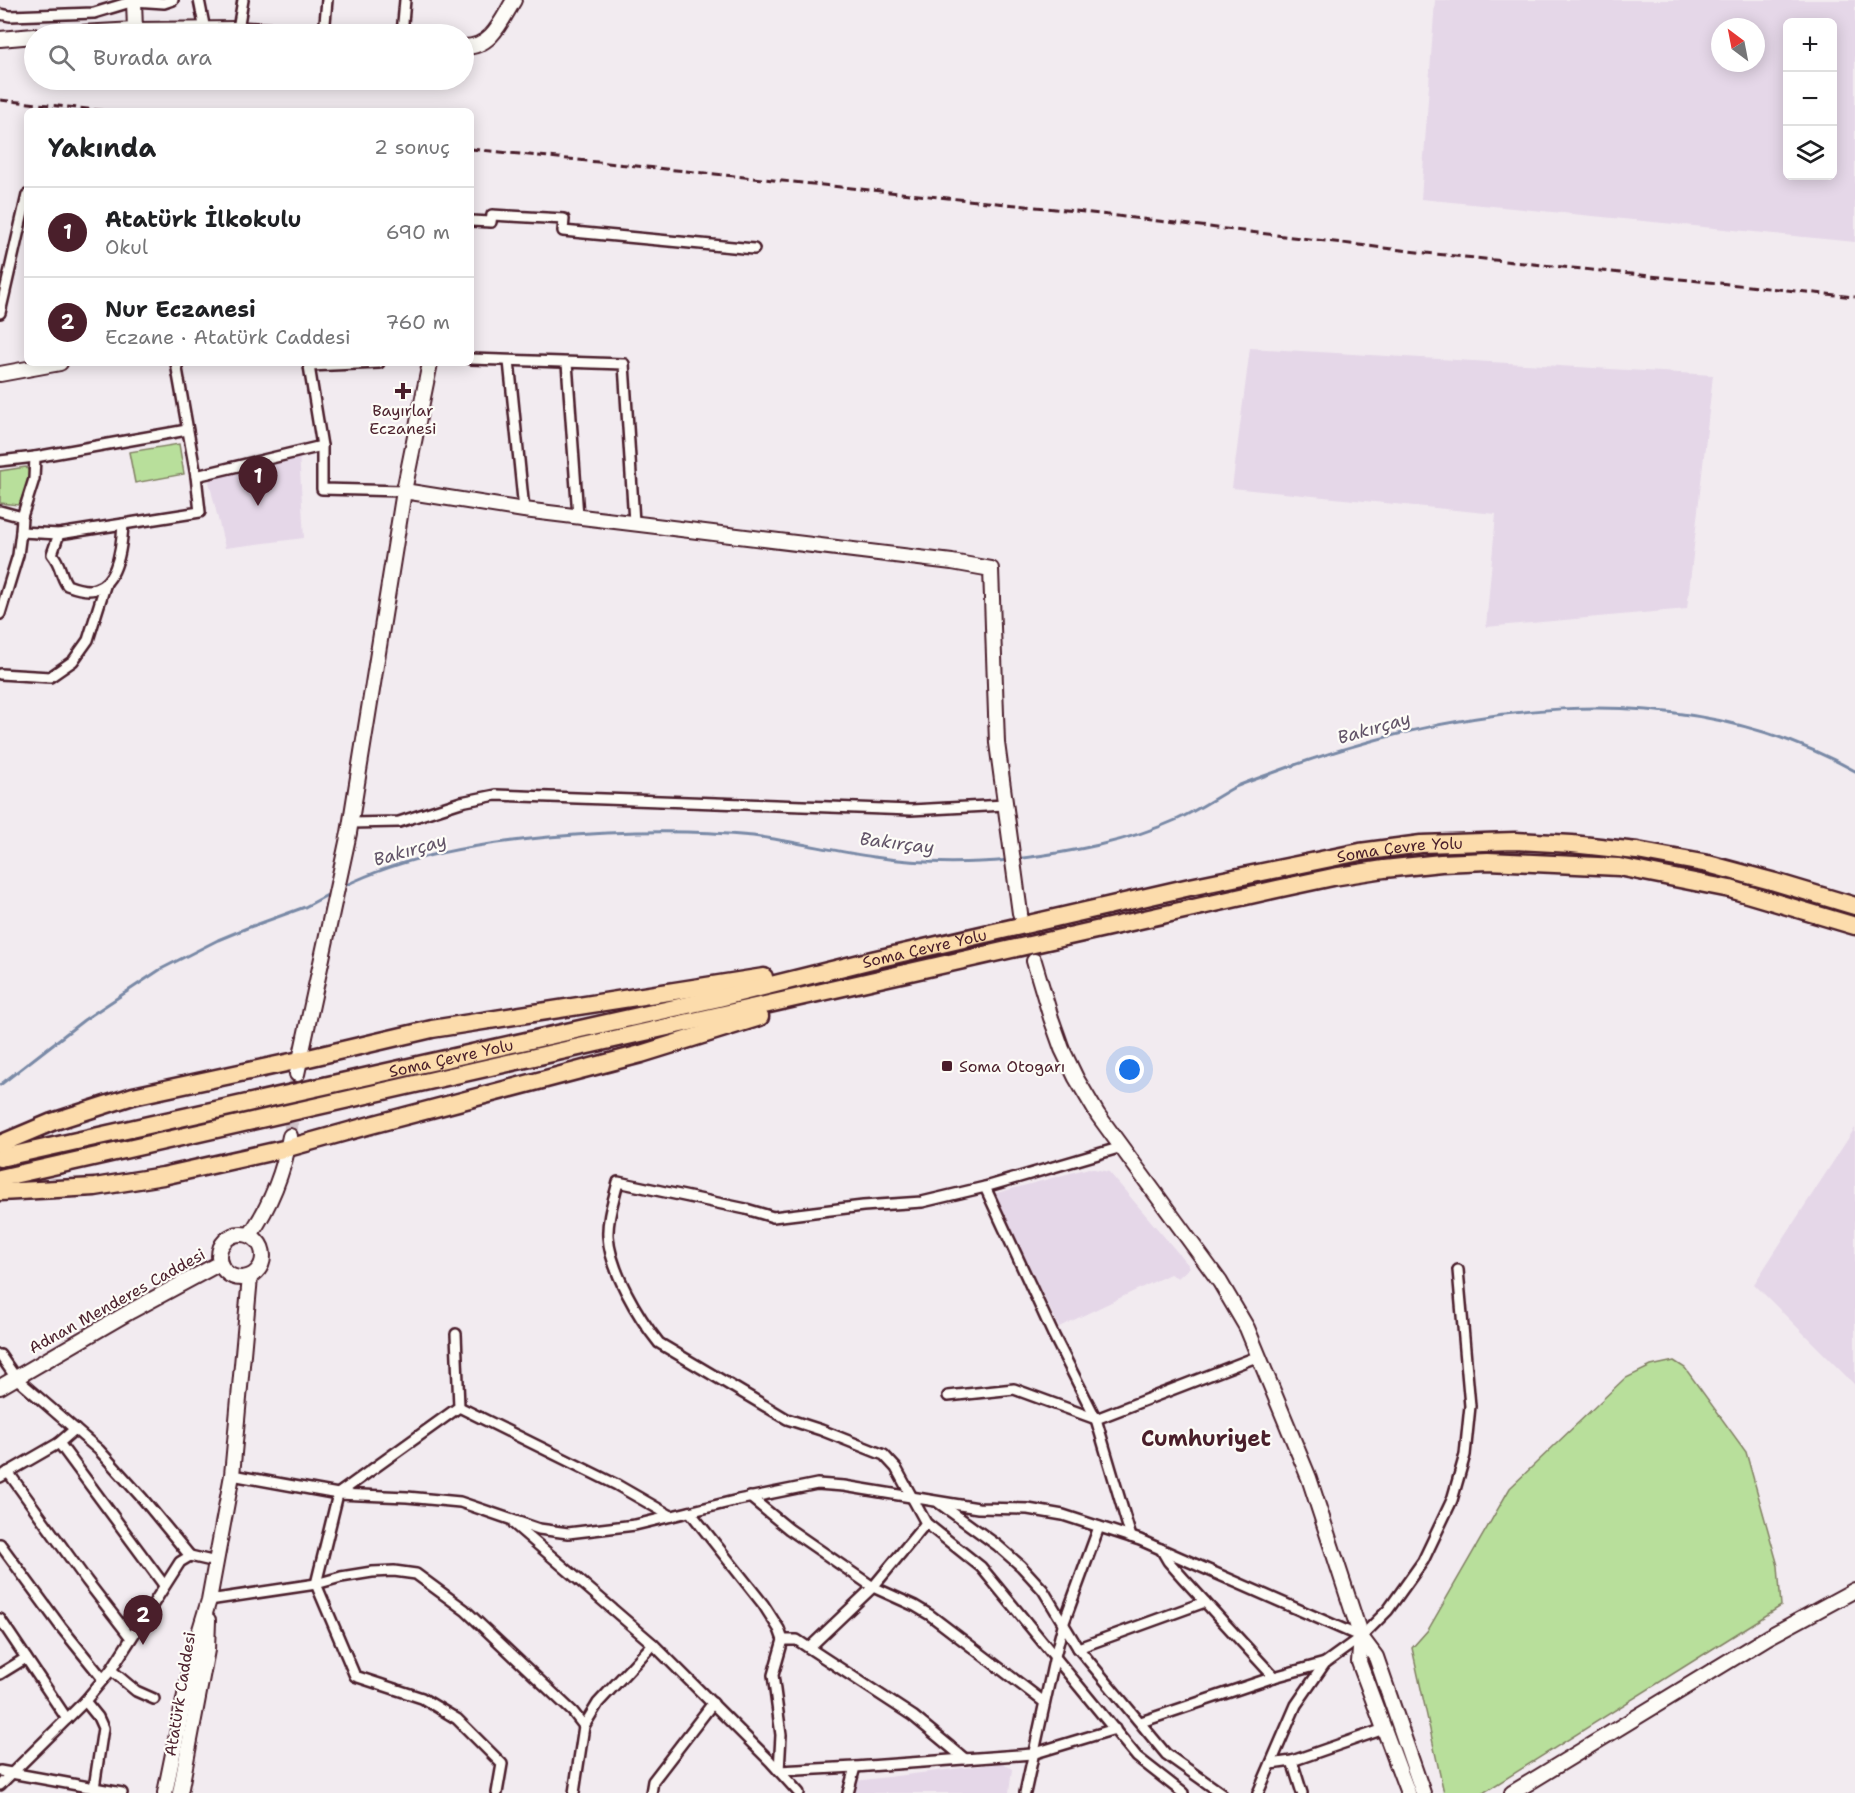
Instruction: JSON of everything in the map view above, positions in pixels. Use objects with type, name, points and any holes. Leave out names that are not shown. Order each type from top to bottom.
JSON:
[{"type":"highway","name":"Soma Çevre Yolu","points":[[0,1158],[715,999],[872,960],[1190,887],[1360,852],[1421,844],[1515,841],[1637,851],[1708,864],[1855,906]]},
{"type":"highway","name":"Soma Çevre Yolu","points":[[0,1178],[1333,877],[1384,869],[1488,861],[1619,867],[1730,889],[1855,926]]},
{"type":"highway","points":[[0,1144],[52,1122],[133,1096],[299,1067],[432,1029],[872,960]]},
{"type":"highway","points":[[0,1192],[106,1185],[163,1176],[641,1054],[879,979]]},
{"type":"main road","points":[[134,0],[135,24]]},
{"type":"main road","points":[[474,46],[489,39],[513,0]]},
{"type":"main road","points":[[0,39],[24,37]]},
{"type":"main road","points":[[0,374],[44,366]]},
{"type":"main road","points":[[299,1067],[350,828],[404,492],[429,366]]},
{"type":"main road","points":[[404,492],[524,510],[943,560],[990,569],[997,743],[1020,906]]},
{"type":"main road","points":[[1034,962],[1062,1049],[1076,1078],[1122,1148],[1220,1282],[1247,1328],[1309,1478],[1361,1637],[1376,1657],[1423,1793]]},
{"type":"main road","points":[[250,1235],[269,1203],[289,1142]]},
{"type":"main road","points":[[236,1234],[250,1235],[260,1243],[264,1256],[260,1268],[250,1277],[229,1275],[220,1263],[219,1256],[224,1242],[236,1234]]},
{"type":"main road","name":"Adnan Menderes Caddesi","points":[[0,1387],[131,1311],[220,1263]]},
{"type":"main road","points":[[165,1793],[195,1646],[209,1600],[232,1476],[250,1277]]},
{"type":"main road","points":[[1512,1793],[1768,1637],[1855,1590]]},
{"type":"main road","name":"Atatürk Caddesi","points":[[180,1793],[207,1650],[209,1600]]},
{"type":"main road","points":[[1361,1637],[1359,1662],[1408,1793]]},
{"type":"street","points":[[0,14],[10,16],[94,13],[134,0],[164,3],[173,0]]},
{"type":"street","points":[[199,0],[204,24]]},
{"type":"street","points":[[239,24],[243,0]]},
{"type":"street","points":[[325,24],[327,0]]},
{"type":"street","points":[[403,24],[405,0]]},
{"type":"street","points":[[0,313],[24,208]]},
{"type":"street","points":[[474,221],[491,222],[492,215],[564,219],[563,231],[754,249]]},
{"type":"street","points":[[474,359],[624,364],[634,522]]},
{"type":"street","points":[[509,361],[524,510]]},
{"type":"street","points":[[567,363],[578,516]]},
{"type":"street","points":[[21,532],[59,534],[200,512],[176,366]]},
{"type":"street","points":[[309,366],[322,446],[322,489],[404,492]]},
{"type":"street","points":[[0,461],[187,430]]},
{"type":"street","points":[[196,476],[322,446]]},
{"type":"street","points":[[0,614],[18,555],[22,517],[34,479],[35,457]]},
{"type":"street","points":[[0,511],[22,517]]},
{"type":"street","points":[[59,534],[52,554],[59,562],[67,585],[92,590],[103,586],[110,579],[122,545],[123,524]]},
{"type":"street","points":[[0,674],[50,677],[73,661],[88,640],[106,583]]},
{"type":"street","points":[[350,828],[399,822],[461,802],[496,795],[911,810],[1005,805]]},
{"type":"street","points":[[1122,1148],[985,1187],[922,1202],[863,1206],[772,1217],[746,1209],[618,1182],[609,1217],[608,1237],[617,1274],[644,1325],[659,1343],[787,1419],[884,1455],[896,1468],[926,1523],[981,1567],[1137,1757],[1183,1793]]},
{"type":"street","points":[[985,1187],[1053,1334],[1096,1419],[1131,1537]]},
{"type":"street","points":[[1258,1793],[1296,1706],[1325,1663],[1361,1637],[1388,1610],[1423,1561],[1452,1500],[1465,1455],[1470,1406],[1458,1270]]},
{"type":"street","points":[[456,1334],[459,1407]]},
{"type":"street","points":[[0,1355],[16,1378],[99,1450],[190,1556],[216,1562]]},
{"type":"street","points":[[948,1396],[1014,1389],[1096,1419],[1258,1356]]},
{"type":"street","points":[[459,1407],[338,1494],[316,1584],[355,1676],[422,1698],[457,1719],[502,1764],[496,1793]]},
{"type":"street","points":[[459,1407],[617,1485],[671,1516]]},
{"type":"street","points":[[75,1429],[59,1443],[4,1475],[131,1638]]},
{"type":"street","points":[[59,1443],[164,1585]]},
{"type":"street","points":[[232,1476],[338,1494],[460,1502],[539,1529],[568,1533],[635,1525],[750,1497],[817,1484],[844,1486],[978,1508],[1028,1509],[1063,1515],[1161,1548],[1361,1637]]},
{"type":"street","points":[[750,1497],[789,1529],[873,1587],[930,1615],[1044,1702]]},
{"type":"street","points":[[937,1501],[997,1545],[1021,1566],[1042,1590],[1078,1648],[1166,1754],[1221,1793]]},
{"type":"street","points":[[690,1512],[763,1604],[779,1629],[783,1640],[773,1675],[781,1735],[779,1771]]},
{"type":"street","points":[[510,1520],[653,1644],[779,1771],[794,1792]]},
{"type":"street","points":[[809,1648],[873,1587],[926,1523]]},
{"type":"street","points":[[1025,1793],[1055,1656],[1099,1527]]},
{"type":"street","points":[[0,1544],[61,1627],[103,1679]]},
{"type":"street","points":[[1161,1548],[1168,1561],[1274,1677]]},
{"type":"street","points":[[0,1785],[86,1701],[111,1670],[180,1562],[190,1556]]},
{"type":"street","points":[[209,1600],[316,1584],[372,1572],[394,1571],[416,1574],[465,1610],[573,1712],[584,1726]]},
{"type":"street","points":[[1078,1648],[1205,1602]]},
{"type":"street","points":[[0,1619],[67,1719]]},
{"type":"street","points":[[783,1640],[797,1640],[913,1716],[966,1759]]},
{"type":"street","points":[[574,1793],[584,1726],[598,1703],[653,1644]]},
{"type":"street","points":[[0,1674],[26,1658]]},
{"type":"street","points":[[1141,1722],[1274,1677],[1325,1663]]},
{"type":"street","points":[[111,1670],[136,1691],[154,1699]]},
{"type":"street","points":[[86,1701],[103,1728],[94,1788]]},
{"type":"street","points":[[651,1793],[653,1781],[713,1703]]},
{"type":"street","points":[[779,1771],[1032,1754],[1115,1729]]},
{"type":"street","points":[[1271,1764],[1292,1761],[1384,1729]]},
{"type":"street","points":[[1292,1761],[1302,1793]]},
{"type":"street","points":[[848,1793],[855,1767]]},
{"type":"street","points":[[0,1771],[122,1793]]},
{"type":"shaded area","points":[[1435,0],[1855,0],[1855,242],[1421,199]]},
{"type":"shaded area","points":[[1250,348],[1713,375],[1687,609],[1486,627],[1496,514],[1232,488]]},
{"type":"shaded area","points":[[299,452],[304,538],[225,548],[207,473]]},
{"type":"shaded area","points":[[1855,1128],[1855,1385],[1754,1284]]},
{"type":"shaded area","points":[[1089,1168],[1109,1172],[1190,1267],[1178,1278],[1170,1274],[1059,1327],[993,1194]]},
{"type":"shaded area","points":[[1003,1763],[1012,1769],[1009,1793],[853,1793],[855,1781]]},
{"type":"green space","points":[[179,444],[184,474],[135,483],[129,452]]},
{"type":"green space","points":[[26,467],[31,474],[19,505],[0,503],[0,471]]},
{"type":"green space","points":[[1674,1361],[1685,1368],[1746,1452],[1778,1566],[1781,1606],[1483,1793],[1444,1793],[1412,1648],[1428,1630],[1510,1488],[1624,1379],[1651,1366]]},
{"type":"waterway","name":"Bakırçay","points":[[1016,859],[1078,849],[1139,834],[1185,815],[1237,786],[1267,775],[1338,751],[1412,731],[1487,716],[1562,709],[1638,709],[1712,719],[1785,739],[1855,771]]},
{"type":"waterway","name":"Bakırçay","points":[[342,887],[417,859],[469,847],[600,833],[702,832],[753,836],[859,855],[908,861],[959,863],[1010,860]]},
{"type":"waterway","name":"Bakırçay","points":[[0,1085],[84,1020],[161,969],[218,940],[305,907],[331,893]]},
{"type":"tunnel","points":[[290,1136],[297,1074]]},
{"type":"railway","points":[[0,100],[78,108]]},
{"type":"railway","points":[[474,149],[1075,211],[1426,253],[1855,297]]},
{"type":"place","name":"Bayırlar Eczanesi","points":[[403,391]]},
{"type":"place","name":"Atatürk İlkokulu","points":[[258,506]]},
{"type":"place","name":"Soma Otogarı","points":[[947,1066]]},
{"type":"place","name":"Nur Eczanesi","points":[[143,1645]]},
{"type":"district","name":"Cumhuriyet","points":[[1206,1438]]}]
